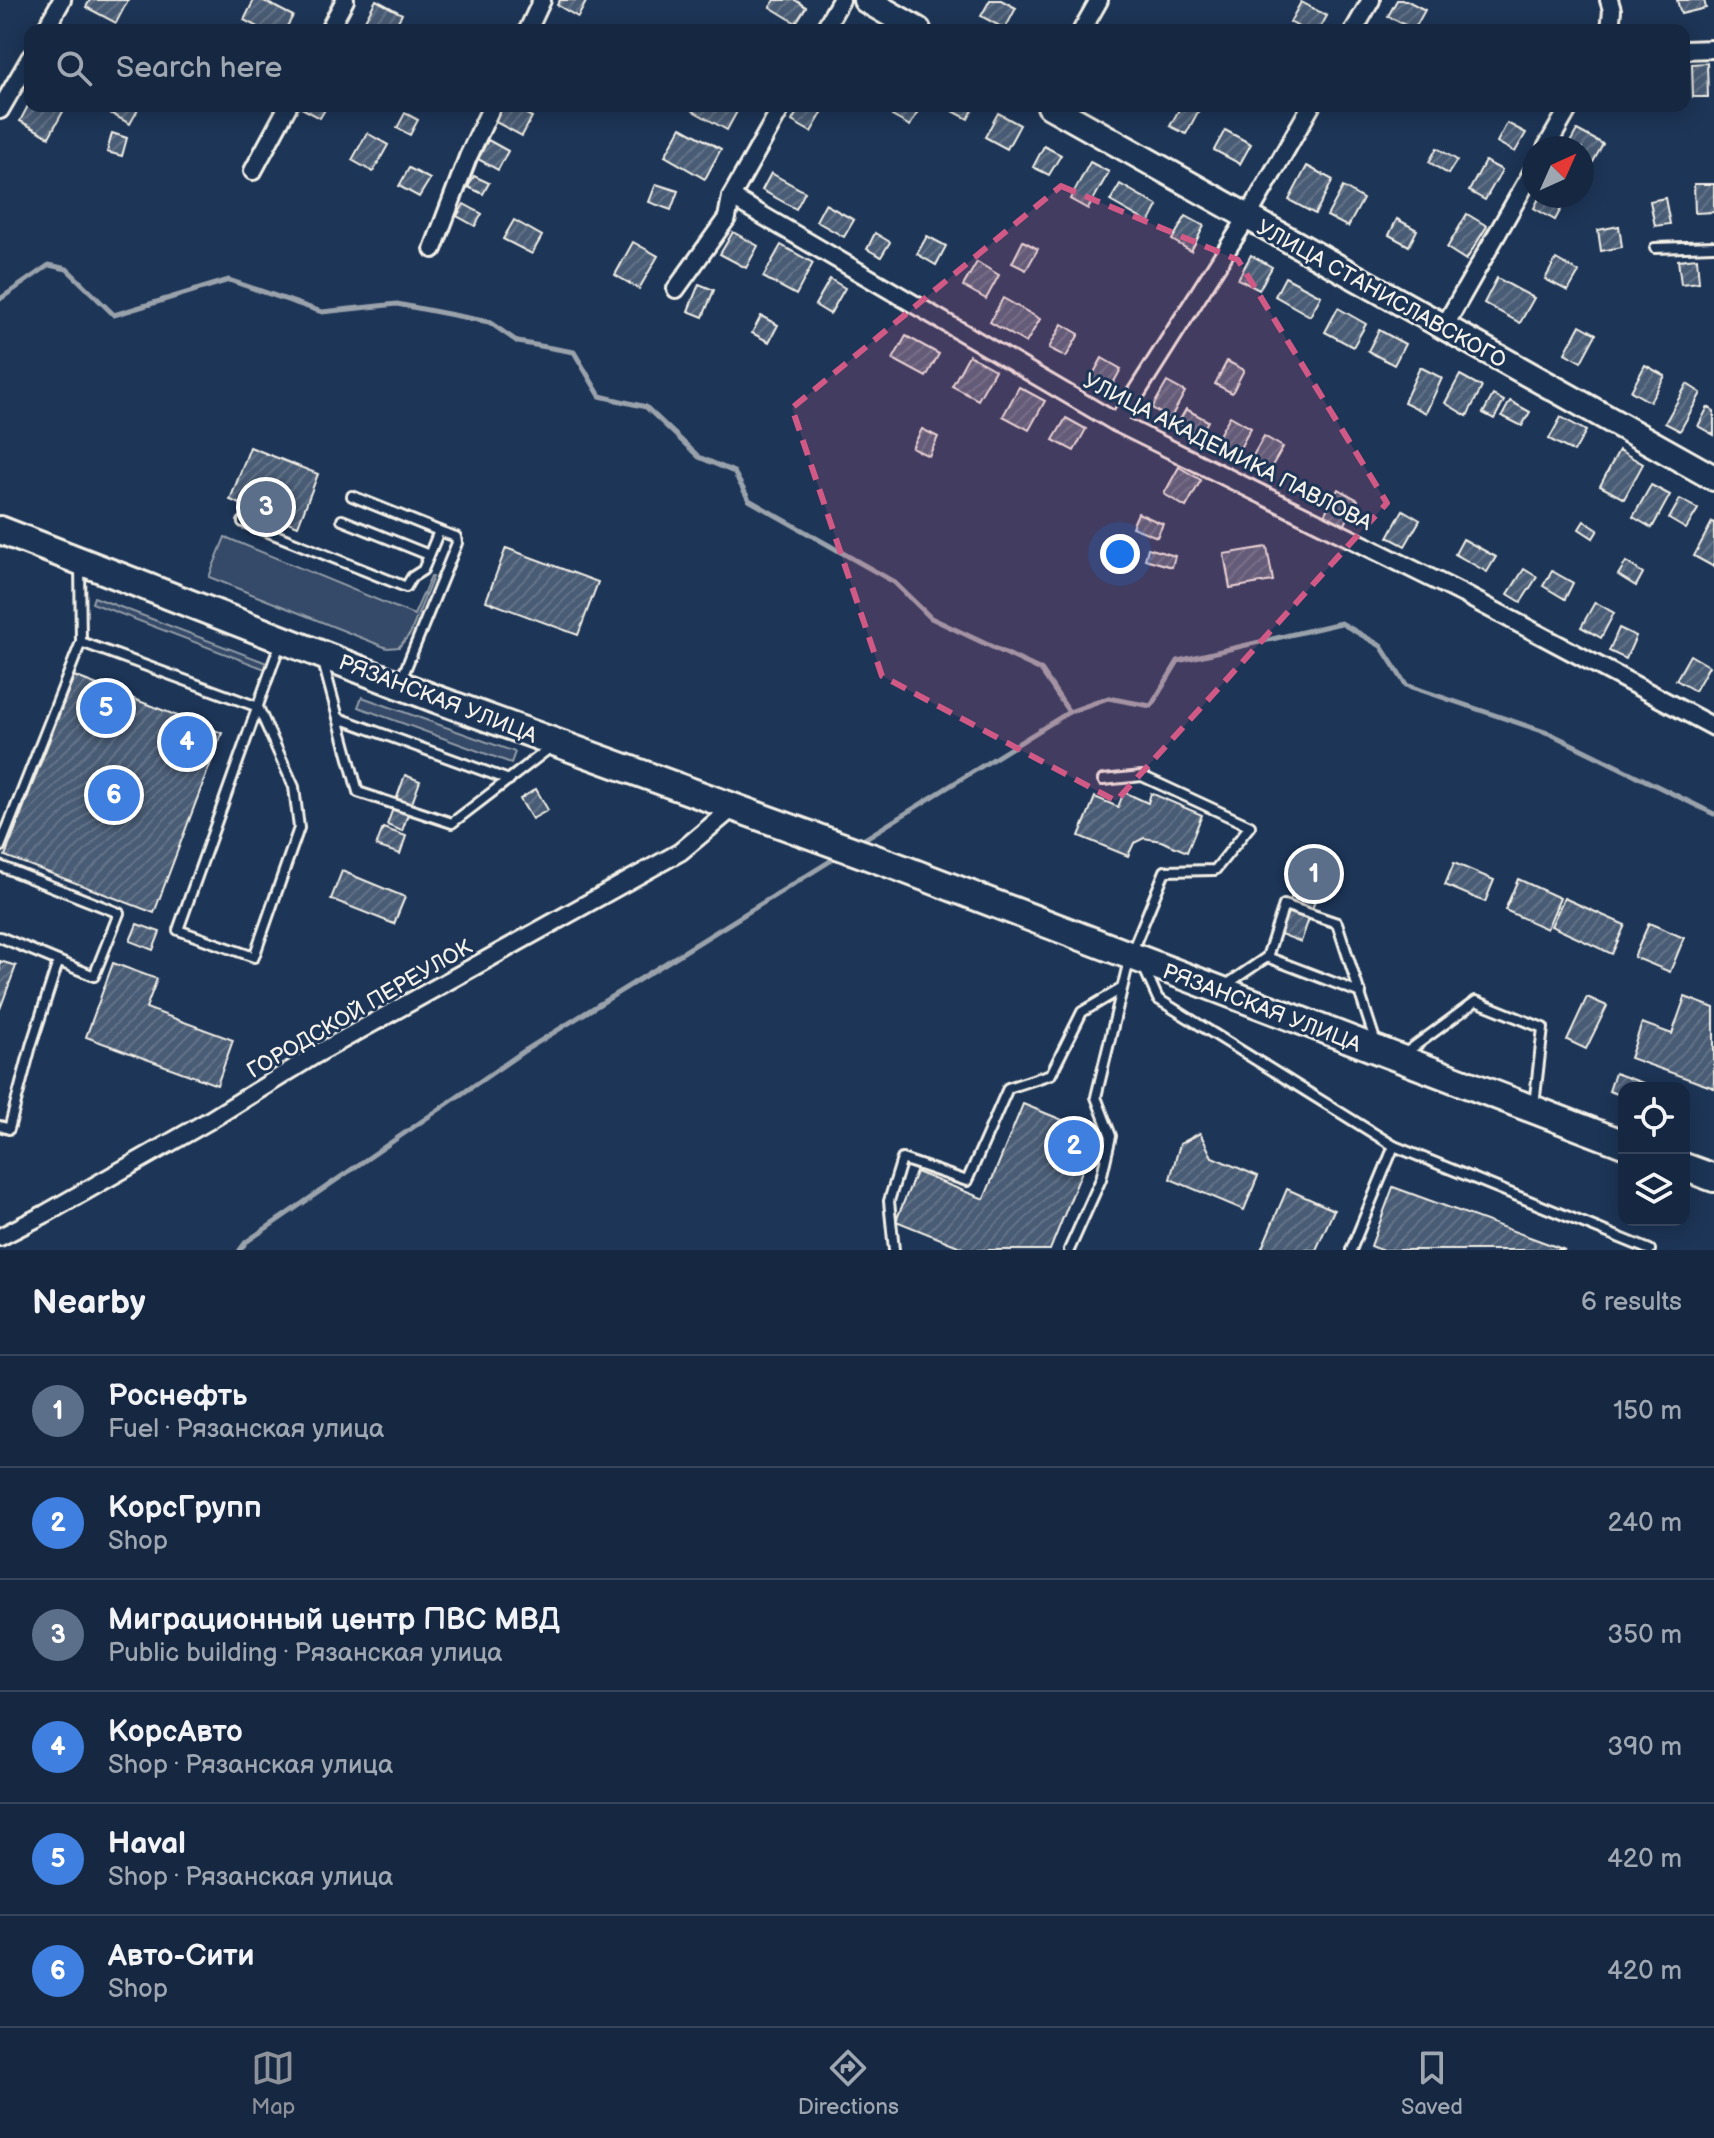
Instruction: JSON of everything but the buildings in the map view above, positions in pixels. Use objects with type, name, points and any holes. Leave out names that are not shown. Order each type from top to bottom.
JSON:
[{"type":"main road","name":"РЯЗАНСКАЯ УЛИЦА","points":[[0,530],[399,685],[890,864],[1618,1142]]},
{"type":"main road","points":[[1690,1169],[1714,1178]]},
{"type":"street","points":[[48,24],[62,0]]},
{"type":"street","points":[[332,24],[345,0]]},
{"type":"street","points":[[531,24],[542,0]]},
{"type":"street","points":[[827,24],[841,0]]},
{"type":"street","points":[[866,0],[908,24]]},
{"type":"street","points":[[1085,24],[1099,0]]},
{"type":"street","points":[[1357,24],[1371,0]]},
{"type":"street","points":[[1609,0],[1611,24]]},
{"type":"street","points":[[1690,50],[1714,49]]},
{"type":"street","points":[[0,110],[24,68]]},
{"type":"street","points":[[253,171],[285,112]]},
{"type":"street","points":[[433,249],[468,157],[489,112]]},
{"type":"street","points":[[676,289],[727,218],[731,197],[779,112]]},
{"type":"street","name":"УЛИЦА СТАНИСЛАВСКОГО","points":[[1061,112],[1714,478]]},
{"type":"street","points":[[1117,423],[1247,218],[1308,112]]},
{"type":"street","points":[[1553,136],[1567,112]]},
{"type":"street","points":[[1444,327],[1522,190]]},
{"type":"street","name":"УЛИЦА АКАДЕМИКА ПАВЛОВА","points":[[731,197],[1117,423],[1463,594],[1714,727]]},
{"type":"street","name":"ГОРОДСКОЙ ПЕРЕУЛОК","points":[[0,1237],[182,1136],[315,1055],[680,852],[734,807]]},
{"type":"lane","points":[[1655,248],[1714,246]]},
{"type":"lane","points":[[352,496],[456,537],[457,543],[399,685]]},
{"type":"lane","points":[[342,520],[429,555]]},
{"type":"lane","points":[[243,522],[406,587],[412,577],[423,570],[439,531]]},
{"type":"lane","points":[[0,847],[81,642],[80,561]]},
{"type":"lane","points":[[81,642],[258,707],[294,787],[299,828],[254,957],[178,930],[258,707],[281,639]]},
{"type":"lane","points":[[321,654],[358,792],[452,823],[556,743]]},
{"type":"lane","points":[[339,718],[509,780]]},
{"type":"lane","points":[[1069,1250],[1101,1179],[1111,1136],[1096,1097],[1121,989],[1165,871],[1215,870],[1250,826],[1142,776],[1103,780]]},
{"type":"lane","points":[[0,866],[119,913],[94,976],[0,937]]},
{"type":"lane","points":[[1219,989],[1267,957],[1284,905],[1337,923],[1361,993],[1388,1055],[1476,1001],[1543,1028],[1533,1110]]},
{"type":"lane","points":[[1267,957],[1361,993]]},
{"type":"lane","points":[[1135,958],[1158,999],[1394,1146],[1650,1250]]},
{"type":"lane","points":[[0,1126],[9,1129],[58,962]]},
{"type":"lane","points":[[894,1250],[889,1201],[902,1159],[967,1181],[1008,1088],[1051,1074],[1082,1012],[1121,989]]},
{"type":"lane","points":[[1351,1250],[1394,1146]]},
{"type":"highlighted area","points":[[1061,186],[1238,260],[1387,503],[1116,801],[882,676],[792,408]]},
{"type":"shaded area","points":[[225,537],[414,615],[433,577],[410,634],[399,647],[387,648],[209,577]]},
{"type":"shaded area","points":[[94,597],[267,663],[265,669],[92,603]]},
{"type":"shaded area","points":[[362,697],[515,752],[511,763],[358,707]]},
{"type":"waterway","points":[[0,299],[49,265],[67,269],[114,315],[229,280],[322,312],[397,304],[489,322],[518,342],[574,352],[600,396],[646,407],[699,457],[734,472],[749,500],[894,582],[931,618],[1041,670],[1069,712],[1108,698],[1151,706],[1178,661],[1341,623],[1381,646],[1406,685],[1551,734],[1714,814]]},
{"type":"waterway","points":[[858,843],[1069,712]]},
{"type":"waterway","points":[[240,1250],[246,1242],[524,1051],[840,855]]},
{"type":"place","name":"Миграционный центр ПВС МВД","points":[[266,507]]},
{"type":"place","name":"Haval","points":[[106,708]]},
{"type":"place","name":"КорсАвто","points":[[187,742]]},
{"type":"place","name":"Авто-Сити","points":[[114,795]]},
{"type":"place","name":"Роснефть","points":[[1314,874]]},
{"type":"place","name":"КорсГрупп","points":[[1074,1146]]}]
